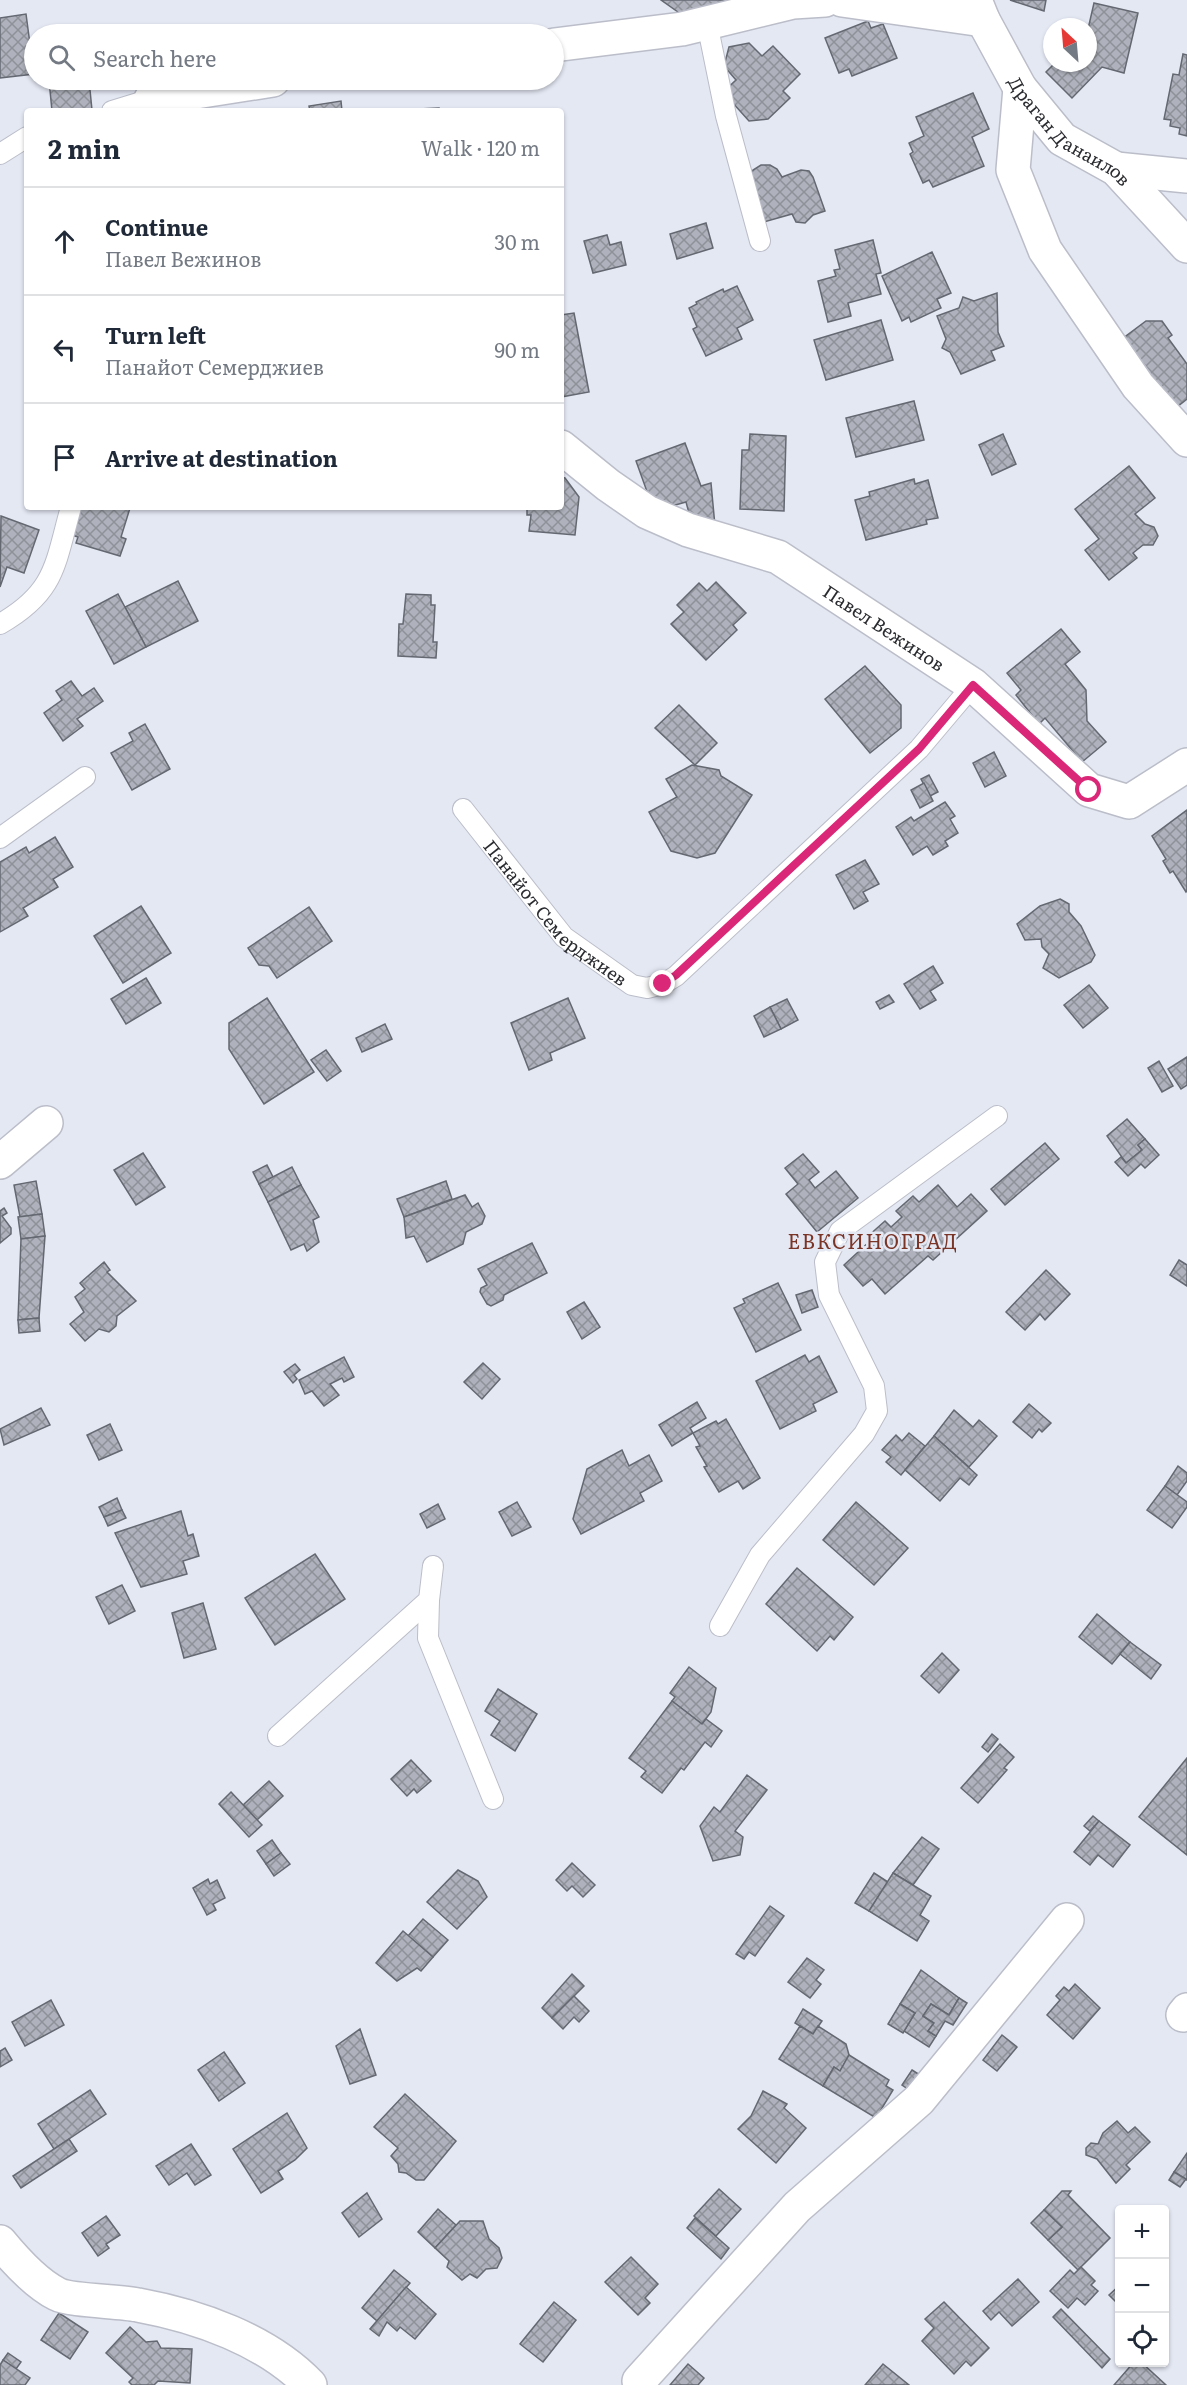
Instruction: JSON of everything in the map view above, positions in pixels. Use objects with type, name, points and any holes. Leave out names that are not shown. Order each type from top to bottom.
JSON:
[{"type":"street","points":[[564,44],[682,29],[793,2],[825,0]]},
{"type":"street","points":[[842,0],[979,10]]},
{"type":"street","name":"Драган Данаилов","points":[[979,10],[1020,88],[1062,139],[1116,168],[1187,246]]},
{"type":"street","points":[[1020,88],[1012,170],[1045,250],[1138,386],[1187,440]]},
{"type":"street","points":[[149,105],[223,90]]},
{"type":"street","points":[[1116,168],[1187,176]]},
{"type":"street","name":"Павел Вежинов","points":[[564,449],[608,485],[647,512],[688,530],[778,557],[973,685],[1089,790],[1129,802],[1187,765]]},
{"type":"street","points":[[0,1162],[46,1123]]},
{"type":"street","points":[[639,2381],[797,2207],[919,2100],[1067,1920]]},
{"type":"street","points":[[0,2242],[15,2261],[58,2295],[139,2305],[228,2330],[296,2371],[310,2385]]},
{"type":"lane","points":[[707,23],[726,116],[760,240]]},
{"type":"lane","points":[[130,108],[149,105]]},
{"type":"lane","points":[[0,154],[24,139]]},
{"type":"lane","points":[[0,624],[23,611],[51,579],[70,510]]},
{"type":"lane","name":"Панайот Семерджиев","points":[[463,809],[564,937],[632,985],[648,988],[663,984],[676,975],[919,749],[973,685]]},
{"type":"lane","points":[[0,838],[85,777]]},
{"type":"lane","points":[[720,1626],[760,1555],[864,1434],[877,1411],[874,1386],[829,1294],[825,1262],[840,1231],[997,1116]]},
{"type":"lane","points":[[432,1566],[428,1638],[493,1799]]},
{"type":"lane","points":[[278,1736],[429,1600]]},
{"type":"building","points":[[661,0],[726,0],[685,17]]},
{"type":"building","points":[[1010,0],[1046,0],[1044,11]]},
{"type":"building","points":[[1094,3],[1138,13],[1124,73],[1102,67],[1072,98],[1046,72],[1097,72],[1097,18],[1091,18]]},
{"type":"building","points":[[26,14],[24,75],[0,78],[0,18]]},
{"type":"building","points":[[868,21],[871,28],[883,24],[897,58],[852,76],[849,69],[839,73],[825,38]]},
{"type":"building","points":[[749,43],[762,56],[773,46],[800,74],[783,91],[790,98],[768,119],[749,121],[723,92],[736,80],[724,66],[729,47]]},
{"type":"building","points":[[1183,54],[1187,55],[1187,136],[1179,134],[1180,128],[1170,126],[1171,120],[1164,119],[1173,74],[1179,75]]},
{"type":"building","points":[[50,90],[90,90],[92,108],[52,108]]},
{"type":"building","points":[[973,93],[989,129],[972,137],[984,166],[933,187],[929,180],[923,183],[910,154],[913,152],[909,143],[924,136],[916,117]]},
{"type":"building","points":[[341,101],[342,108],[309,108],[309,106]]},
{"type":"building","points":[[761,165],[770,165],[777,169],[782,177],[801,170],[809,171],[825,211],[813,215],[805,223],[796,222],[792,214],[760,223],[749,177],[753,170]]},
{"type":"building","points":[[706,223],[713,248],[677,259],[670,234]]},
{"type":"building","points":[[607,235],[610,245],[621,242],[626,265],[593,273],[584,241]]},
{"type":"building","points":[[873,240],[881,273],[876,274],[881,294],[848,303],[851,316],[828,322],[818,281],[836,276],[834,270],[840,269],[835,250]]},
{"type":"building","points":[[932,252],[951,293],[937,299],[941,308],[911,322],[909,317],[902,321],[882,276]]},
{"type":"building","points":[[737,286],[753,320],[737,328],[742,339],[706,356],[693,329],[697,327],[689,308],[697,304],[696,302],[723,289],[724,292]]},
{"type":"building","points":[[997,293],[998,332],[1004,346],[991,351],[995,360],[961,374],[950,352],[942,348],[946,339],[937,316],[959,308],[963,297],[974,301]]},
{"type":"building","points":[[574,313],[589,392],[564,396],[564,315]]},
{"type":"building","points":[[881,320],[893,360],[826,380],[814,340]]},
{"type":"building","points":[[1146,321],[1162,321],[1172,335],[1168,338],[1187,364],[1187,399],[1167,415],[1114,345]]},
{"type":"building","points":[[914,401],[924,440],[856,457],[846,418]]},
{"type":"building","points":[[750,434],[786,436],[784,511],[740,509],[742,450],[749,450]]},
{"type":"building","points":[[1003,434],[1016,464],[992,475],[979,445]]},
{"type":"building","points":[[685,443],[701,486],[711,483],[715,526],[693,528],[686,502],[654,511],[636,461]]},
{"type":"building","points":[[1129,466],[1155,498],[1135,514],[1145,524],[1154,527],[1158,536],[1153,545],[1143,545],[1133,553],[1137,558],[1109,580],[1085,550],[1099,539],[1075,509]]},
{"type":"building","points":[[564,478],[579,497],[575,535],[529,531],[531,515],[527,515],[527,510],[564,510]]},
{"type":"building","points":[[914,479],[915,484],[928,480],[938,518],[926,520],[927,524],[866,540],[855,500],[870,496],[869,492]]},
{"type":"building","points":[[75,510],[129,510],[121,537],[126,539],[120,556],[76,543],[78,537],[65,533]]},
{"type":"building","points":[[1,516],[39,530],[24,573],[7,567],[0,587]]},
{"type":"building","points":[[178,581],[198,621],[146,647],[125,607]]},
{"type":"building","points":[[716,582],[746,613],[733,625],[737,630],[706,660],[671,624],[684,612],[677,605],[699,583],[707,591]]},
{"type":"building","points":[[118,594],[146,647],[114,664],[86,611]]},
{"type":"building","points":[[406,594],[431,595],[431,605],[435,605],[433,642],[437,642],[436,658],[398,656],[399,624],[403,624]]},
{"type":"building","points":[[1061,629],[1080,652],[1065,664],[1086,690],[1087,721],[1106,742],[1082,762],[1045,718],[1039,724],[1016,695],[1021,690],[1007,673]]},
{"type":"building","points":[[865,666],[901,705],[901,728],[870,753],[825,699]]},
{"type":"building","points":[[71,681],[82,696],[94,688],[103,701],[77,719],[83,726],[63,741],[44,713],[62,700],[56,691]]},
{"type":"building","points":[[679,705],[717,743],[695,765],[655,728]]},
{"type":"building","points":[[145,724],[170,769],[132,790],[111,753],[133,741],[129,733]]},
{"type":"building","points":[[994,752],[1006,776],[985,787],[973,763]]},
{"type":"building","points":[[692,765],[719,770],[721,776],[752,795],[715,853],[697,858],[671,851],[649,812],[677,797],[666,779]]},
{"type":"building","points":[[929,775],[938,792],[930,796],[921,779]]},
{"type":"building","points":[[924,783],[933,801],[920,808],[911,790]]},
{"type":"building","points":[[945,802],[955,816],[950,819],[958,833],[945,841],[948,846],[933,855],[927,846],[913,855],[896,827],[911,817],[914,821]]},
{"type":"building","points":[[1187,810],[1186,892],[1173,871],[1170,873],[1163,861],[1166,859],[1152,836]]},
{"type":"building","points":[[55,837],[73,867],[53,879],[58,887],[23,908],[28,916],[0,932],[0,862],[26,847],[29,853]]},
{"type":"building","points":[[865,860],[879,884],[863,892],[868,901],[854,909],[836,875]]},
{"type":"building","points":[[1060,899],[1069,904],[1069,912],[1081,926],[1095,955],[1091,962],[1059,978],[1043,968],[1049,954],[1042,947],[1041,939],[1025,940],[1017,924],[1040,906]]},
{"type":"building","points":[[141,906],[171,953],[123,983],[94,936]]},
{"type":"building","points":[[309,907],[332,941],[277,978],[269,966],[259,965],[248,948]]},
{"type":"building","points":[[933,966],[943,983],[930,991],[936,1000],[920,1009],[904,984]]},
{"type":"building","points":[[146,978],[161,1003],[126,1024],[111,999]]},
{"type":"building","points":[[1089,985],[1108,1008],[1083,1028],[1064,1005]]},
{"type":"building","points":[[889,995],[894,1002],[880,1009],[876,1002]]},
{"type":"building","points":[[267,998],[314,1072],[264,1104],[229,1049],[229,1023]]},
{"type":"building","points":[[568,998],[585,1038],[550,1053],[552,1060],[529,1070],[511,1023]]},
{"type":"building","points":[[787,999],[798,1020],[781,1029],[770,1007]]},
{"type":"building","points":[[770,1007],[781,1029],[764,1037],[754,1016]]},
{"type":"building","points":[[385,1024],[392,1039],[362,1052],[356,1038]]},
{"type":"building","points":[[326,1050],[341,1071],[327,1081],[311,1060]]},
{"type":"building","points":[[1187,1057],[1187,1085],[1181,1089],[1168,1069]]},
{"type":"building","points":[[1159,1061],[1173,1086],[1162,1092],[1148,1068]]},
{"type":"building","points":[[1127,1119],[1145,1139],[1138,1145],[1142,1150],[1126,1163],[1107,1136]]},
{"type":"building","points":[[1145,1139],[1159,1155],[1145,1168],[1141,1164],[1128,1176],[1115,1162],[1121,1157],[1126,1163],[1142,1150],[1138,1145]]},
{"type":"building","points":[[1045,1143],[1059,1159],[1005,1205],[991,1189]]},
{"type":"building","points":[[143,1153],[165,1187],[136,1205],[114,1170]]},
{"type":"building","points":[[803,1154],[819,1172],[809,1180],[815,1188],[836,1171],[858,1198],[817,1232],[786,1194],[798,1184],[785,1168]]},
{"type":"building","points":[[267,1165],[273,1177],[259,1184],[253,1172]]},
{"type":"building","points":[[292,1167],[301,1185],[268,1202],[259,1184]]},
{"type":"building","points":[[36,1181],[42,1214],[20,1217],[14,1185]]},
{"type":"building","points":[[446,1181],[452,1199],[404,1217],[397,1199]]},
{"type":"building","points":[[301,1185],[319,1217],[313,1220],[319,1242],[307,1251],[304,1244],[291,1250],[268,1202]]},
{"type":"building","points":[[938,1185],[957,1207],[971,1194],[987,1211],[933,1260],[928,1256],[885,1294],[872,1279],[863,1286],[844,1265],[870,1241],[867,1237],[885,1221],[891,1227],[902,1217],[896,1211],[913,1196],[919,1202]]},
{"type":"building","points":[[465,1195],[472,1207],[478,1203],[485,1216],[482,1224],[466,1232],[463,1244],[427,1262],[414,1236],[406,1238],[404,1217]]},
{"type":"building","points":[[4,1208],[7,1213],[2,1216],[11,1228],[11,1234],[0,1243],[0,1211]]},
{"type":"building","points":[[42,1214],[45,1236],[21,1239],[18,1217]]},
{"type":"building","points":[[45,1236],[39,1318],[18,1320],[21,1239]]},
{"type":"building","points":[[532,1243],[547,1273],[504,1295],[503,1300],[491,1306],[487,1304],[480,1292],[481,1288],[487,1285],[478,1269]]},
{"type":"building","points":[[1179,1260],[1187,1265],[1187,1286],[1170,1275]]},
{"type":"building","points":[[104,1262],[110,1270],[107,1272],[136,1301],[117,1316],[116,1326],[109,1332],[99,1329],[85,1341],[70,1324],[84,1312],[75,1297],[85,1289],[80,1283]]},
{"type":"building","points":[[1046,1270],[1070,1294],[1045,1320],[1040,1314],[1025,1330],[1006,1312]]},
{"type":"building","points":[[778,1283],[801,1330],[756,1352],[734,1308],[745,1303],[743,1299]]},
{"type":"building","points":[[812,1290],[818,1307],[802,1313],[796,1295]]},
{"type":"building","points":[[584,1302],[600,1327],[582,1339],[567,1312]]},
{"type":"building","points":[[39,1318],[40,1331],[19,1333],[18,1320]]},
{"type":"building","points":[[805,1355],[809,1362],[819,1356],[837,1392],[813,1404],[816,1411],[780,1429],[756,1381]]},
{"type":"building","points":[[344,1357],[354,1377],[344,1382],[342,1378],[330,1384],[339,1395],[324,1406],[312,1391],[305,1394],[299,1380]]},
{"type":"building","points":[[483,1363],[500,1379],[482,1399],[464,1382]]},
{"type":"building","points":[[295,1364],[300,1370],[294,1375],[297,1379],[293,1383],[284,1372]]},
{"type":"building","points":[[697,1402],[706,1418],[690,1428],[693,1433],[672,1446],[659,1425]]},
{"type":"building","points":[[1029,1404],[1051,1423],[1042,1432],[1039,1429],[1032,1438],[1013,1422]]},
{"type":"building","points":[[41,1408],[50,1425],[4,1445],[0,1429]]},
{"type":"building","points":[[954,1410],[973,1427],[979,1420],[997,1436],[969,1467],[934,1436]]},
{"type":"building","points":[[726,1419],[760,1478],[743,1489],[738,1481],[719,1492],[704,1467],[707,1466],[696,1447],[700,1446],[693,1433],[716,1421],[718,1424]]},
{"type":"building","points":[[110,1424],[122,1450],[99,1460],[87,1435]]},
{"type":"building","points":[[909,1433],[925,1446],[901,1475],[886,1462],[891,1457],[882,1450],[896,1435],[902,1441]]},
{"type":"building","points":[[934,1436],[977,1475],[969,1485],[960,1478],[940,1501],[905,1470]]},
{"type":"building","points":[[622,1450],[629,1466],[649,1455],[662,1481],[640,1493],[644,1501],[581,1534],[573,1519],[587,1469]]},
{"type":"building","points":[[1178,1466],[1187,1473],[1187,1481],[1177,1495],[1165,1486]]},
{"type":"building","points":[[1165,1486],[1187,1502],[1187,1507],[1172,1528],[1147,1510]]},
{"type":"building","points":[[117,1498],[122,1510],[104,1517],[99,1507]]},
{"type":"building","points":[[517,1502],[531,1527],[512,1536],[499,1512]]},
{"type":"building","points":[[856,1502],[908,1548],[874,1585],[823,1540]]},
{"type":"building","points":[[438,1504],[445,1519],[427,1528],[420,1514]]},
{"type":"building","points":[[122,1510],[126,1518],[108,1526],[104,1517]]},
{"type":"building","points":[[181,1511],[188,1536],[193,1534],[199,1556],[183,1561],[187,1574],[141,1587],[115,1533]]},
{"type":"building","points":[[315,1554],[345,1599],[275,1645],[245,1598]]},
{"type":"building","points":[[797,1568],[853,1617],[834,1640],[830,1636],[817,1651],[766,1604]]},
{"type":"building","points":[[122,1585],[135,1611],[109,1624],[96,1597]]},
{"type":"building","points":[[203,1603],[216,1649],[184,1658],[172,1613]]},
{"type":"building","points":[[1097,1614],[1130,1642],[1112,1664],[1079,1637]]},
{"type":"building","points":[[1130,1642],[1161,1665],[1151,1679],[1120,1654]]},
{"type":"building","points":[[942,1653],[959,1670],[939,1693],[921,1676]]},
{"type":"building","points":[[689,1667],[716,1688],[711,1712],[702,1724],[672,1701],[675,1697],[670,1693]]},
{"type":"building","points":[[498,1689],[537,1714],[515,1751],[491,1735],[500,1721],[485,1711]]},
{"type":"building","points":[[672,1701],[702,1724],[706,1719],[722,1731],[711,1747],[705,1742],[684,1770],[681,1768],[662,1793],[641,1777],[646,1771],[629,1758]]},
{"type":"building","points":[[992,1734],[998,1739],[988,1752],[982,1747]]},
{"type":"building","points":[[1000,1744],[1014,1757],[1004,1768],[1007,1770],[978,1803],[961,1788]]},
{"type":"building","points":[[1187,1758],[1187,1855],[1139,1817]]},
{"type":"building","points":[[411,1760],[431,1781],[417,1793],[414,1789],[407,1796],[391,1779]]},
{"type":"building","points":[[747,1775],[767,1790],[735,1831],[743,1837],[740,1855],[713,1861],[700,1826],[714,1807],[720,1812]]},
{"type":"building","points":[[269,1781],[283,1796],[257,1820],[243,1805]]},
{"type":"building","points":[[231,1792],[262,1825],[249,1837],[219,1804]]},
{"type":"building","points":[[1093,1816],[1099,1821],[1090,1831],[1084,1826]]},
{"type":"building","points":[[1099,1821],[1130,1845],[1113,1867],[1098,1855],[1090,1865],[1074,1852]]},
{"type":"building","points":[[922,1837],[939,1849],[913,1885],[893,1873]]},
{"type":"building","points":[[272,1840],[281,1853],[266,1864],[257,1851]]},
{"type":"building","points":[[281,1853],[290,1864],[274,1876],[266,1864]]},
{"type":"building","points":[[572,1863],[595,1885],[583,1897],[572,1886],[567,1891],[556,1880]]},
{"type":"building","points":[[458,1870],[478,1881],[487,1897],[457,1929],[427,1902]]},
{"type":"building","points":[[874,1873],[888,1882],[869,1911],[855,1903]]},
{"type":"building","points":[[893,1873],[931,1896],[920,1915],[929,1921],[917,1941],[869,1911]]},
{"type":"building","points":[[208,1879],[210,1884],[217,1880],[225,1898],[213,1904],[216,1910],[207,1915],[193,1888]]},
{"type":"building","points":[[770,1906],[784,1916],[755,1956],[749,1952],[744,1959],[736,1954]]},
{"type":"building","points":[[423,1919],[448,1940],[433,1957],[408,1936]]},
{"type":"building","points":[[403,1931],[433,1957],[421,1971],[417,1968],[397,1981],[376,1963]]},
{"type":"building","points":[[807,1958],[824,1970],[816,1980],[821,1984],[810,1998],[788,1982]]},
{"type":"building","points":[[921,1970],[959,1998],[949,2015],[931,2004],[923,2016],[934,2023],[928,2031],[936,2036],[929,2047],[904,2031],[915,2013],[900,2004]]},
{"type":"building","points":[[572,1974],[584,1986],[552,2018],[542,2008]]},
{"type":"building","points":[[1075,1984],[1100,2008],[1073,2039],[1047,2015],[1060,2000],[1056,1996],[1064,1987],[1069,1991]]},
{"type":"building","points":[[574,1996],[589,2011],[579,2022],[574,2017],[563,2029],[552,2018]]},
{"type":"building","points":[[959,1998],[967,2003],[953,2025],[945,2021],[936,2036],[928,2031],[934,2023],[923,2016],[931,2004],[949,2015]]},
{"type":"building","points":[[51,2000],[64,2025],[25,2046],[12,2022]]},
{"type":"building","points":[[900,2004],[915,2013],[903,2033],[888,2024]]},
{"type":"building","points":[[803,2009],[822,2021],[813,2034],[795,2023]]},
{"type":"building","points":[[800,2026],[813,2034],[818,2026],[846,2044],[849,2055],[840,2071],[834,2067],[823,2086],[779,2059]]},
{"type":"building","points":[[360,2029],[376,2075],[350,2084],[336,2046]]},
{"type":"building","points":[[1002,2035],[1017,2047],[997,2071],[983,2060]]},
{"type":"building","points":[[5,2048],[12,2060],[0,2067],[0,2051]]},
{"type":"building","points":[[224,2052],[245,2083],[219,2101],[198,2070]]},
{"type":"building","points":[[849,2055],[889,2080],[886,2086],[893,2090],[876,2118],[823,2086],[834,2067],[840,2071]]},
{"type":"building","points":[[912,2070],[931,2082],[921,2098],[902,2085]]},
{"type":"building","points":[[90,2090],[106,2114],[54,2149],[38,2124]]},
{"type":"building","points":[[763,2091],[787,2104],[784,2108],[806,2128],[776,2163],[738,2129],[751,2116]]},
{"type":"building","points":[[405,2094],[456,2141],[424,2180],[416,2180],[406,2173],[399,2172],[398,2164],[391,2156],[398,2148],[374,2127]]},
{"type":"building","points":[[287,2113],[307,2148],[295,2160],[278,2171],[283,2179],[261,2193],[233,2149]]},
{"type":"building","points":[[1117,2121],[1128,2133],[1135,2127],[1150,2142],[1126,2165],[1130,2169],[1116,2183],[1097,2159],[1086,2155],[1086,2148],[1091,2143],[1098,2144],[1103,2133]]},
{"type":"building","points":[[69,2139],[77,2151],[21,2188],[13,2176]]},
{"type":"building","points":[[191,2144],[211,2175],[195,2185],[187,2173],[169,2185],[156,2166]]},
{"type":"building","points":[[1187,2153],[1187,2180],[1174,2172]]},
{"type":"building","points":[[1174,2172],[1186,2179],[1180,2187],[1169,2180]]},
{"type":"building","points":[[719,2189],[741,2209],[716,2236],[694,2216]]},
{"type":"building","points":[[1062,2191],[1071,2191],[1068,2195],[1110,2238],[1078,2270],[1048,2240],[1062,2227],[1044,2210]]},
{"type":"building","points":[[367,2193],[382,2219],[359,2237],[342,2213]]},
{"type":"building","points":[[438,2209],[456,2225],[435,2248],[418,2232]]},
{"type":"building","points":[[1044,2210],[1062,2227],[1048,2240],[1031,2223]]},
{"type":"building","points":[[106,2216],[120,2235],[106,2244],[109,2248],[98,2256],[82,2233]]},
{"type":"building","points":[[695,2218],[729,2248],[721,2259],[687,2228]]},
{"type":"building","points":[[460,2221],[483,2221],[489,2239],[499,2248],[502,2258],[497,2268],[486,2269],[477,2278],[470,2274],[462,2280],[447,2267],[449,2261],[435,2248]]},
{"type":"building","points":[[631,2257],[658,2284],[645,2298],[650,2303],[638,2315],[605,2282]]},
{"type":"building","points":[[1081,2267],[1095,2281],[1091,2285],[1098,2291],[1085,2305],[1077,2298],[1068,2308],[1050,2291],[1070,2270],[1074,2274]]},
{"type":"building","points":[[394,2270],[410,2283],[377,2321],[362,2308]]},
{"type":"building","points":[[1018,2279],[1039,2302],[1012,2326],[999,2312],[991,2320],[983,2311]]},
{"type":"building","points":[[406,2287],[436,2314],[415,2339],[400,2327],[397,2331],[387,2322],[379,2336],[370,2329]]},
{"type":"building","points":[[1115,2290],[1115,2301],[1109,2295]]},
{"type":"building","points":[[554,2302],[576,2320],[543,2362],[520,2344]]},
{"type":"building","points":[[944,2302],[989,2348],[971,2366],[966,2361],[954,2374],[922,2341],[934,2328],[925,2319]]},
{"type":"building","points":[[1061,2309],[1110,2359],[1102,2368],[1053,2317]]},
{"type":"building","points":[[59,2313],[88,2332],[70,2359],[41,2340]]},
{"type":"building","points":[[130,2327],[146,2342],[157,2341],[161,2348],[192,2349],[190,2383],[158,2381],[154,2385],[132,2385],[129,2382],[133,2378],[106,2353]]},
{"type":"building","points":[[8,2353],[21,2362],[16,2369],[3,2360]]},
{"type":"building","points":[[3,2360],[30,2378],[25,2385],[0,2385],[0,2365]]},
{"type":"building","points":[[688,2364],[704,2378],[698,2385],[670,2385]]},
{"type":"building","points":[[883,2364],[909,2385],[865,2385]]},
{"type":"building","points":[[1130,2367],[1146,2367],[1166,2385],[1114,2385]]},
{"type":"district","name":"ЕВКСИНОГРАД","points":[[873,1240]]},
{"type":"route","points":[[663,984],[676,975],[919,749],[973,685],[1089,790]]}]
